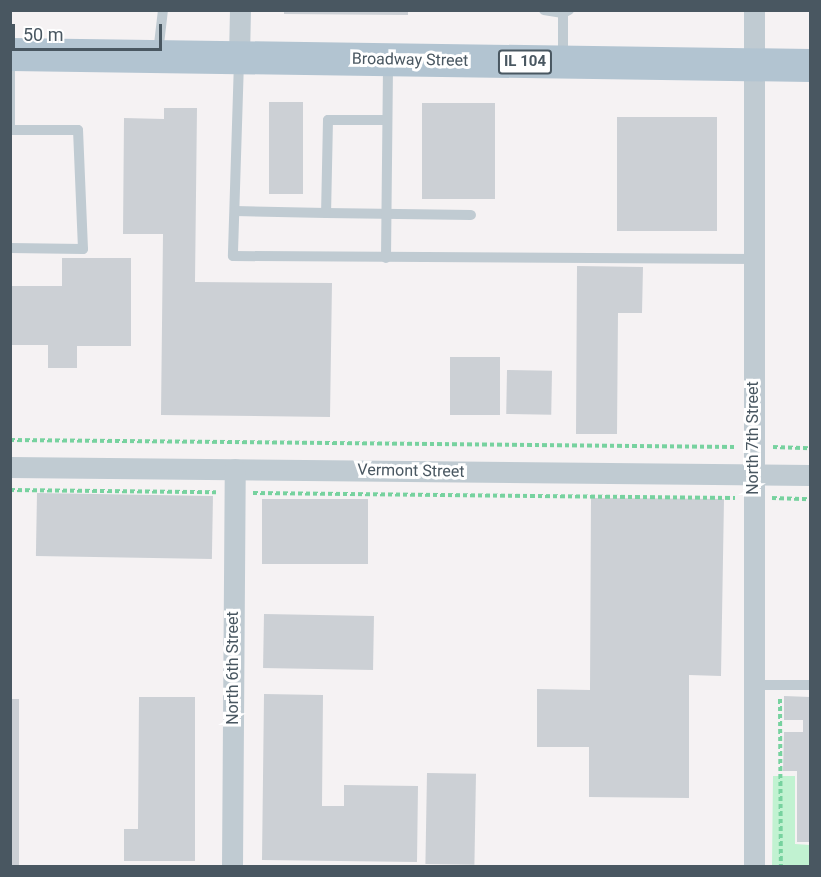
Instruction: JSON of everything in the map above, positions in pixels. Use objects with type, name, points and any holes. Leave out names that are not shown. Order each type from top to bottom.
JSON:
[{"type":"main road","name":"Broadway Street","points":[[10,54],[562,63],[810,64]]},
{"type":"street","points":[[239,57],[240,10]]},
{"type":"street","name":"North 7th Street","points":[[754,10],[754,867]]},
{"type":"street","name":"Vermont Street","points":[[10,467],[810,476]]},
{"type":"street","name":"North 6th Street","points":[[232,867],[235,469]]},
{"type":"lane","points":[[158,57],[163,10]]},
{"type":"lane","points":[[544,10],[566,12],[562,63]]},
{"type":"lane","points":[[239,57],[233,256],[755,259]]},
{"type":"lane","points":[[386,258],[388,60]]},
{"type":"lane","points":[[10,68],[11,130],[78,130],[82,249],[10,248]]},
{"type":"lane","points":[[326,213],[328,120],[387,120]]},
{"type":"lane","points":[[235,211],[471,215]]},
{"type":"lane","points":[[753,685],[810,686]]},
{"type":"path","points":[[10,440],[810,448]]},
{"type":"path","points":[[10,490],[810,499]]},
{"type":"path","points":[[780,685],[781,867]]},
{"type":"green space","points":[[773,776],[795,776],[795,844],[810,845],[810,866],[772,866]]},
{"type":"building","points":[[284,10],[408,10],[408,15],[284,14]]},
{"type":"building","points":[[269,102],[303,102],[303,194],[269,194]]},
{"type":"building","points":[[422,103],[495,103],[495,199],[422,199]]},
{"type":"building","points":[[164,108],[197,108],[195,282],[332,283],[330,417],[161,415],[163,234],[123,234],[124,118],[164,119]]},
{"type":"building","points":[[617,117],[717,117],[717,231],[617,231]]},
{"type":"building","points":[[62,258],[131,258],[131,346],[77,346],[77,368],[48,368],[48,345],[10,345],[10,286],[62,286]]},
{"type":"building","points":[[577,266],[643,267],[642,313],[618,313],[617,434],[576,434]]},
{"type":"building","points":[[450,357],[500,357],[500,415],[450,415]]},
{"type":"building","points":[[507,370],[552,371],[551,415],[506,414]]},
{"type":"building","points":[[37,493],[213,496],[212,559],[36,556]]},
{"type":"building","points":[[591,498],[724,499],[721,676],[689,675],[689,798],[589,797],[589,747],[537,747],[537,689],[590,690]]},
{"type":"building","points":[[262,499],[368,499],[368,564],[262,564]]},
{"type":"building","points":[[264,614],[374,616],[373,670],[263,668]]},
{"type":"building","points":[[264,694],[323,695],[322,806],[344,806],[344,785],[418,786],[417,862],[262,860]]},
{"type":"building","points":[[784,696],[810,697],[810,842],[797,842],[797,771],[783,771],[784,732],[803,732],[803,720],[784,720]]},
{"type":"building","points":[[139,697],[195,697],[195,861],[124,861],[124,829],[138,829]]},
{"type":"building","points":[[10,699],[19,699],[19,866],[10,866]]},
{"type":"building","points":[[427,773],[476,774],[474,865],[425,864]]}]
